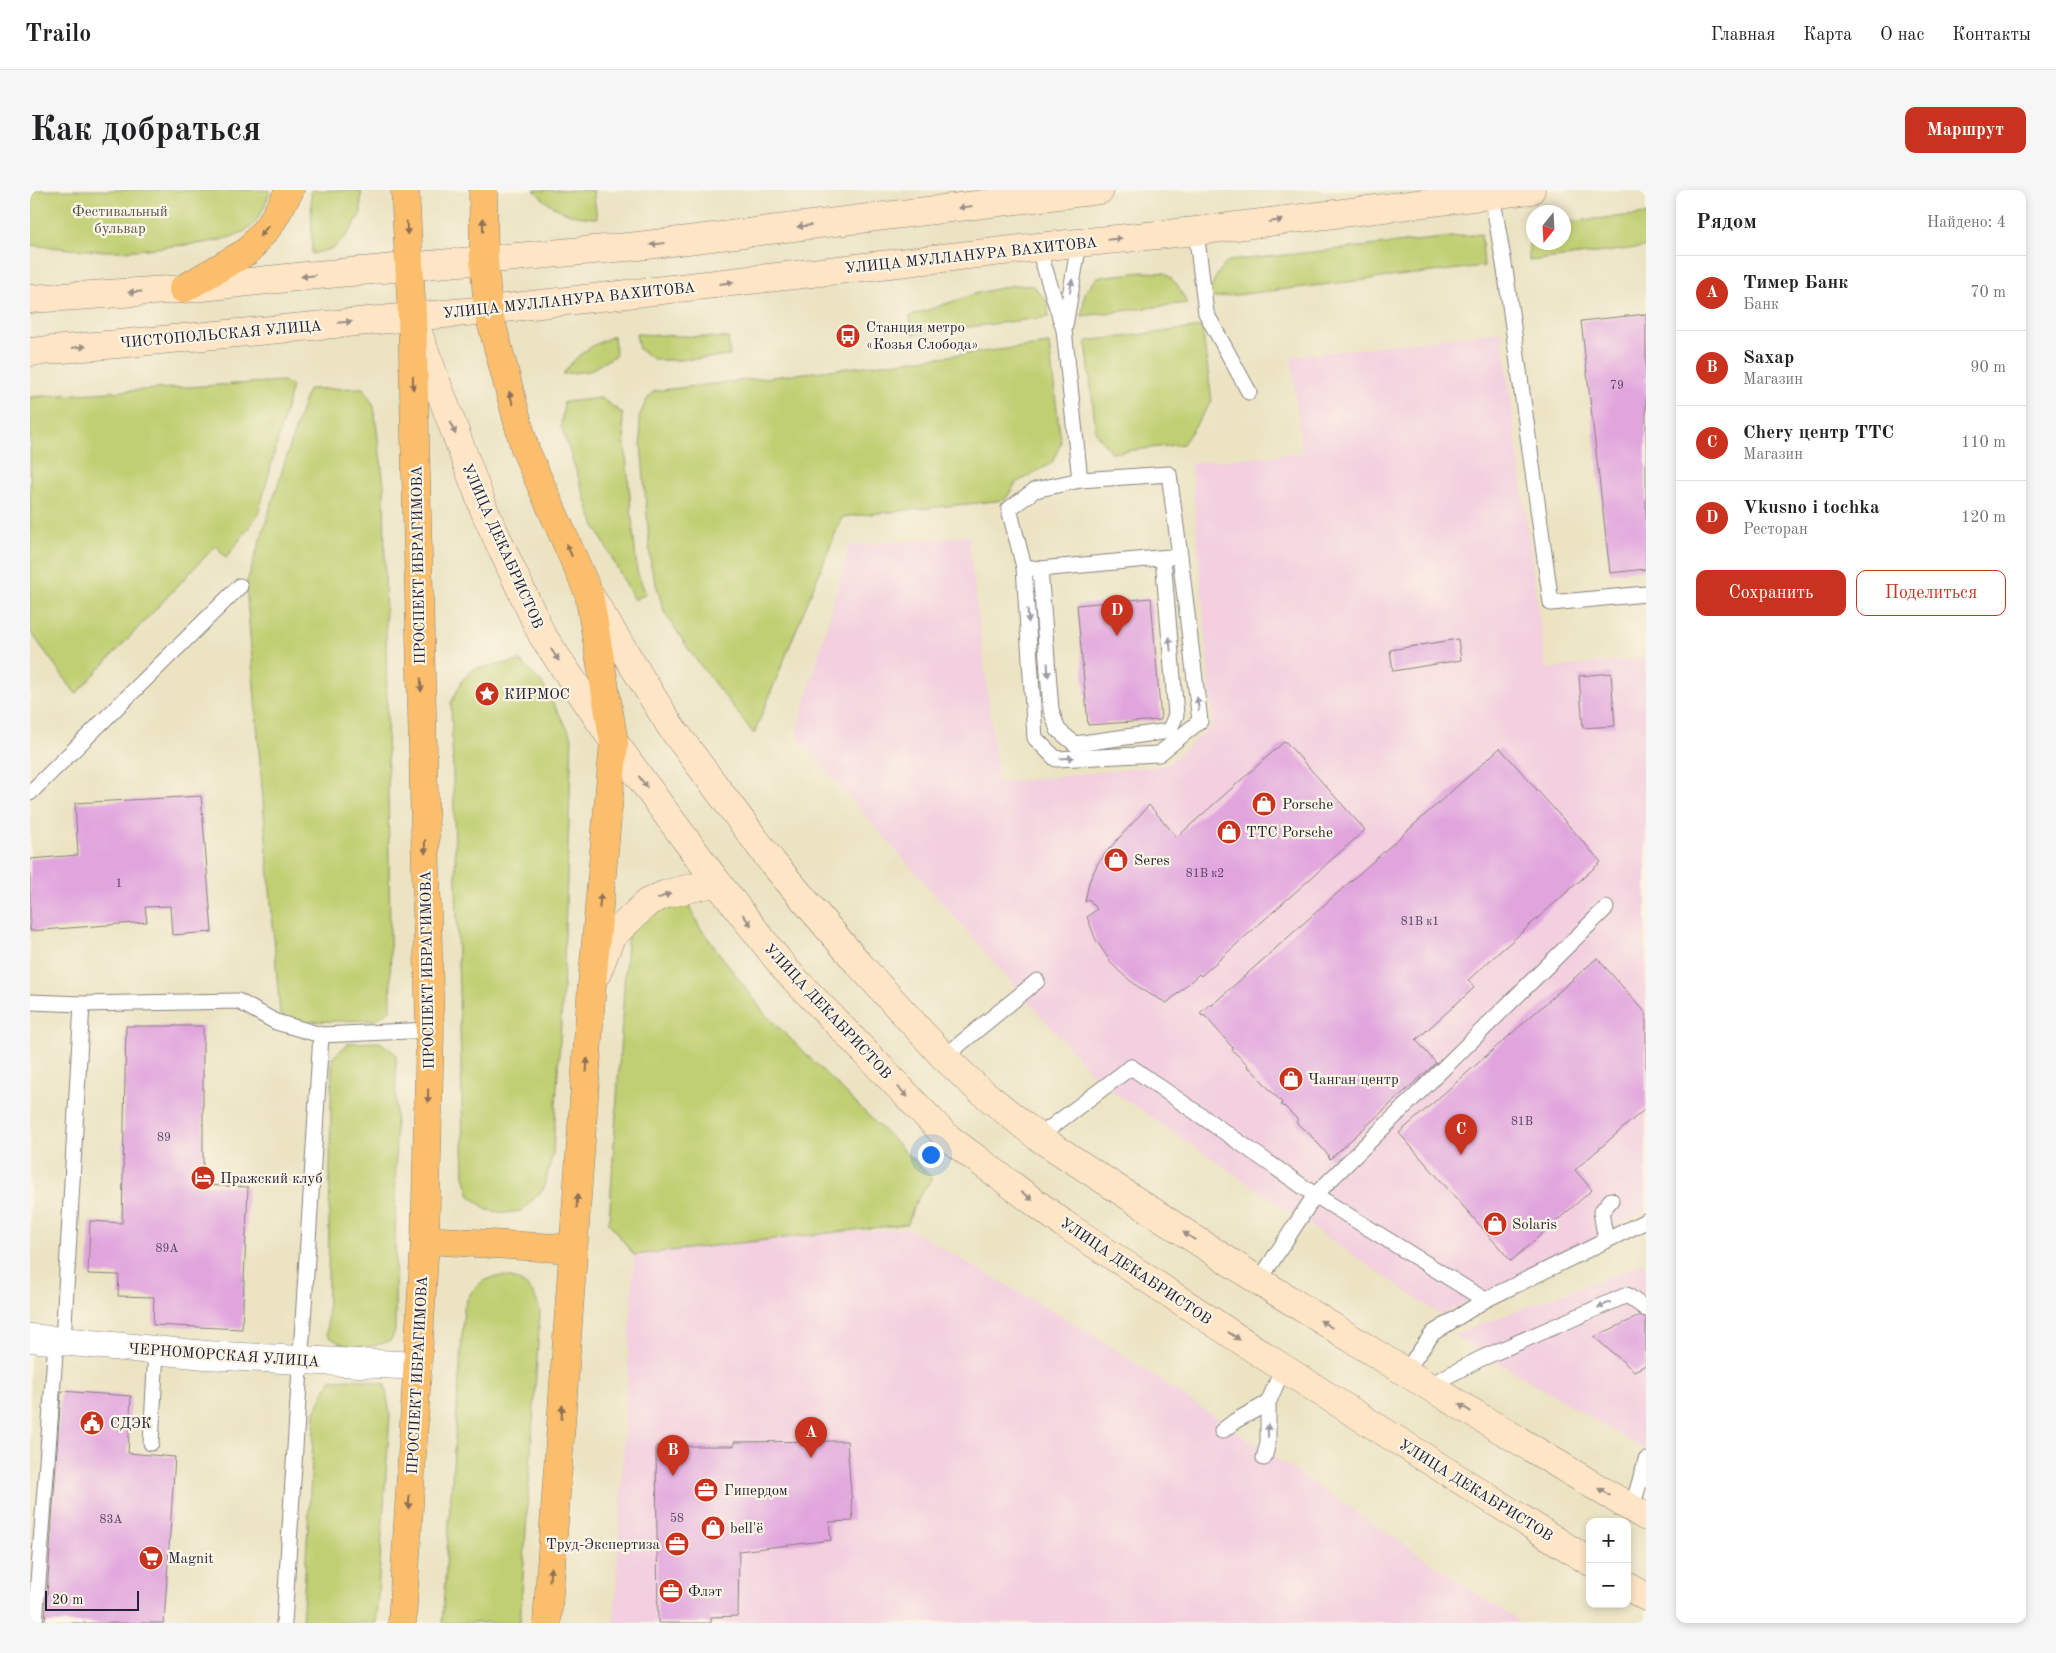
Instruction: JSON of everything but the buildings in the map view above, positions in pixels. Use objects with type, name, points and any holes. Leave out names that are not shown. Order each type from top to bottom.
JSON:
[{"type":"main road","points":[[183,289],[248,251],[271,224],[290,190]]},
{"type":"main road","name":"УЛИЦА ДЕКАБРИСТОВ","points":[[405,190],[412,316],[485,512],[542,635],[614,742],[716,882],[786,970],[947,1137],[1064,1224],[1283,1368],[1586,1559]]},
{"type":"main road","points":[[483,190],[484,261],[488,310],[525,449],[589,594],[671,727],[772,862],[858,963],[944,1057],[976,1087],[1038,1137],[1259,1281],[1404,1372],[1639,1513]]},
{"type":"main road","name":"УЛИЦА МУЛЛАНУРА ВАХИТОВА","points":[[412,316],[488,310],[1038,247],[1196,231],[1531,190]]},
{"type":"main road","points":[[30,299],[183,289],[409,266],[484,261],[638,246],[1086,191]]},
{"type":"main road","name":"ЧИСТОПОЛЬСКАЯ УЛИЦА","points":[[30,352],[412,316]]},
{"type":"main road","name":"ПРОСПЕКТ ИБРАГИМОВА","points":[[402,1623],[425,1240],[430,1030],[412,316]]},
{"type":"main road","points":[[547,1623],[592,984],[614,742],[589,594]]},
{"type":"main road","points":[[592,984],[610,937],[648,902],[666,894],[716,882]]},
{"type":"main road","points":[[425,1240],[573,1249]]},
{"type":"main road","points":[[1631,1588],[1646,1597]]},
{"type":"street","name":"ЧЕРНОМОРСКАЯ УЛИЦА","points":[[50,1340],[156,1351],[301,1361],[418,1366]]},
{"type":"lane","points":[[1492,194],[1506,276],[1551,603],[1646,594]]},
{"type":"lane","points":[[1196,231],[1206,313],[1249,392]]},
{"type":"lane","points":[[1064,330],[1079,243]]},
{"type":"lane","points":[[1038,247],[1064,330],[1080,480]]},
{"type":"lane","points":[[1169,474],[1180,556],[1200,721],[1159,754],[1056,759],[1036,738],[1024,567],[1009,509],[1035,490],[1080,480],[1169,474]]},
{"type":"lane","points":[[1024,567],[1040,569],[1087,563],[1180,556]]},
{"type":"lane","points":[[1040,569],[1051,710],[1058,730],[1075,744],[1168,731],[1176,715],[1163,558]]},
{"type":"lane","points":[[30,793],[240,586]]},
{"type":"lane","points":[[1259,1281],[1315,1195],[1606,908]]},
{"type":"lane","points":[[944,1057],[1037,981]]},
{"type":"lane","points":[[30,1002],[82,1004],[238,1001],[276,1022],[321,1035],[430,1030]]},
{"type":"lane","points":[[35,1623],[50,1340],[82,1004]]},
{"type":"lane","points":[[284,1623],[321,1035]]},
{"type":"lane","points":[[1038,1137],[1130,1067],[1315,1195],[1485,1300]]},
{"type":"lane","points":[[1606,1241],[1601,1212],[1611,1200]]},
{"type":"lane","points":[[1404,1372],[1433,1333],[1485,1300],[1646,1221]]},
{"type":"lane","points":[[1428,1386],[1480,1359],[1627,1295],[1646,1309]]},
{"type":"lane","points":[[151,1443],[156,1351]]},
{"type":"lane","points":[[1264,1458],[1268,1443],[1268,1403],[1283,1368]]},
{"type":"lane","points":[[1222,1431],[1235,1421],[1268,1403]]},
{"type":"lane","points":[[1639,1513],[1646,1460]]},
{"type":"shaded area","points":[[1502,331],[1546,669],[1646,658],[1646,1211],[1441,1315],[1098,1081],[796,736],[849,546],[968,536],[999,783],[1166,765],[1213,725],[1191,463],[1302,453],[1291,357]]},
{"type":"shaded area","points":[[908,1229],[1090,1333],[1521,1623],[614,1623],[634,1255],[816,1234]]},
{"type":"shaded area","points":[[1646,1262],[1646,1451],[1453,1335]]},
{"type":"green space","name":"Фестивальный бульвар","points":[[30,190],[270,190],[258,218],[250,228],[237,235],[201,243],[114,251],[30,245]]},
{"type":"green space","points":[[311,190],[361,190],[361,213],[348,234],[334,248],[312,254]]},
{"type":"green space","points":[[534,190],[593,190],[597,218],[588,218],[562,211]]},
{"type":"green space","points":[[1646,214],[1646,247],[1529,261],[1529,250],[1571,250],[1571,221]]},
{"type":"green space","points":[[1481,234],[1484,266],[1210,298],[1215,278],[1228,261]]},
{"type":"green space","points":[[1143,272],[1165,273],[1176,283],[1187,303],[1082,316],[1085,292],[1098,277]]},
{"type":"green space","points":[[1014,285],[1033,286],[1047,301],[1049,317],[912,334],[910,316],[978,293]]},
{"type":"green space","points":[[1202,327],[1212,401],[1183,444],[1111,453],[1096,433],[1086,341]]},
{"type":"green space","points":[[636,334],[728,338],[730,356],[655,360],[639,349]]},
{"type":"green space","points":[[614,336],[616,355],[589,371],[563,374],[585,351]]},
{"type":"green space","points":[[1049,344],[1061,443],[1052,463],[1016,483],[1005,500],[842,517],[754,734],[694,657],[664,612],[651,566],[639,417],[646,401],[654,391]]},
{"type":"green space","points":[[283,381],[292,386],[258,515],[226,558],[216,545],[76,694],[30,631],[30,397]]},
{"type":"green space","points":[[364,388],[374,407],[384,485],[391,1009],[376,1020],[302,1022],[280,1015],[246,585],[308,389]]},
{"type":"green space","points":[[601,398],[622,413],[637,572],[646,594],[634,600],[594,524],[561,426],[564,402]]},
{"type":"green space","points":[[520,661],[541,682],[572,737],[563,989],[553,1153],[543,1190],[521,1211],[505,1213],[487,1210],[470,1196],[464,1176],[451,703],[463,679],[474,669]]},
{"type":"green space","points":[[669,902],[687,903],[699,926],[764,1013],[932,1178],[914,1205],[908,1224],[634,1255],[609,1223],[627,941],[631,927]]},
{"type":"green space","points":[[380,1042],[396,1054],[395,1331],[391,1340],[374,1346],[358,1347],[342,1344],[327,1335],[332,1058],[349,1043]]},
{"type":"green space","points":[[504,1276],[518,1280],[528,1288],[536,1298],[540,1312],[520,1623],[442,1623],[464,1308],[470,1295],[478,1285],[484,1281]]},
{"type":"green space","points":[[356,1379],[385,1384],[390,1415],[376,1623],[302,1623],[315,1412],[330,1380]]},
{"type":"place","name":"Станция метро «Козья Слобода»","points":[[848,336]]},
{"type":"place","name":"Vkusno i tochka","points":[[1117,636]]},
{"type":"place","name":"КИРМОС","points":[[487,694]]},
{"type":"place","name":"Porsche","points":[[1264,804]]},
{"type":"place","name":"ТТС Porsche","points":[[1229,832]]},
{"type":"place","name":"Seres","points":[[1116,860]]},
{"type":"place","name":"Чанган центр","points":[[1291,1079]]},
{"type":"place","name":"Chery центр ТТС","points":[[1461,1155]]},
{"type":"place","name":"Пражский клуб","points":[[203,1178]]},
{"type":"place","name":"Solaris","points":[[1495,1224]]},
{"type":"place","name":"СДЭК","points":[[92,1423]]},
{"type":"place","name":"Тимер Банк","points":[[811,1458]]},
{"type":"place","name":"Saxap","points":[[673,1476]]},
{"type":"place","name":"Гипердом","points":[[706,1490]]},
{"type":"place","name":"bell'ё","points":[[713,1528]]},
{"type":"place","name":"Труд-Экспертиза","points":[[677,1544]]},
{"type":"place","name":"Magnit","points":[[151,1558]]},
{"type":"place","name":"Флэт","points":[[671,1591]]}]
